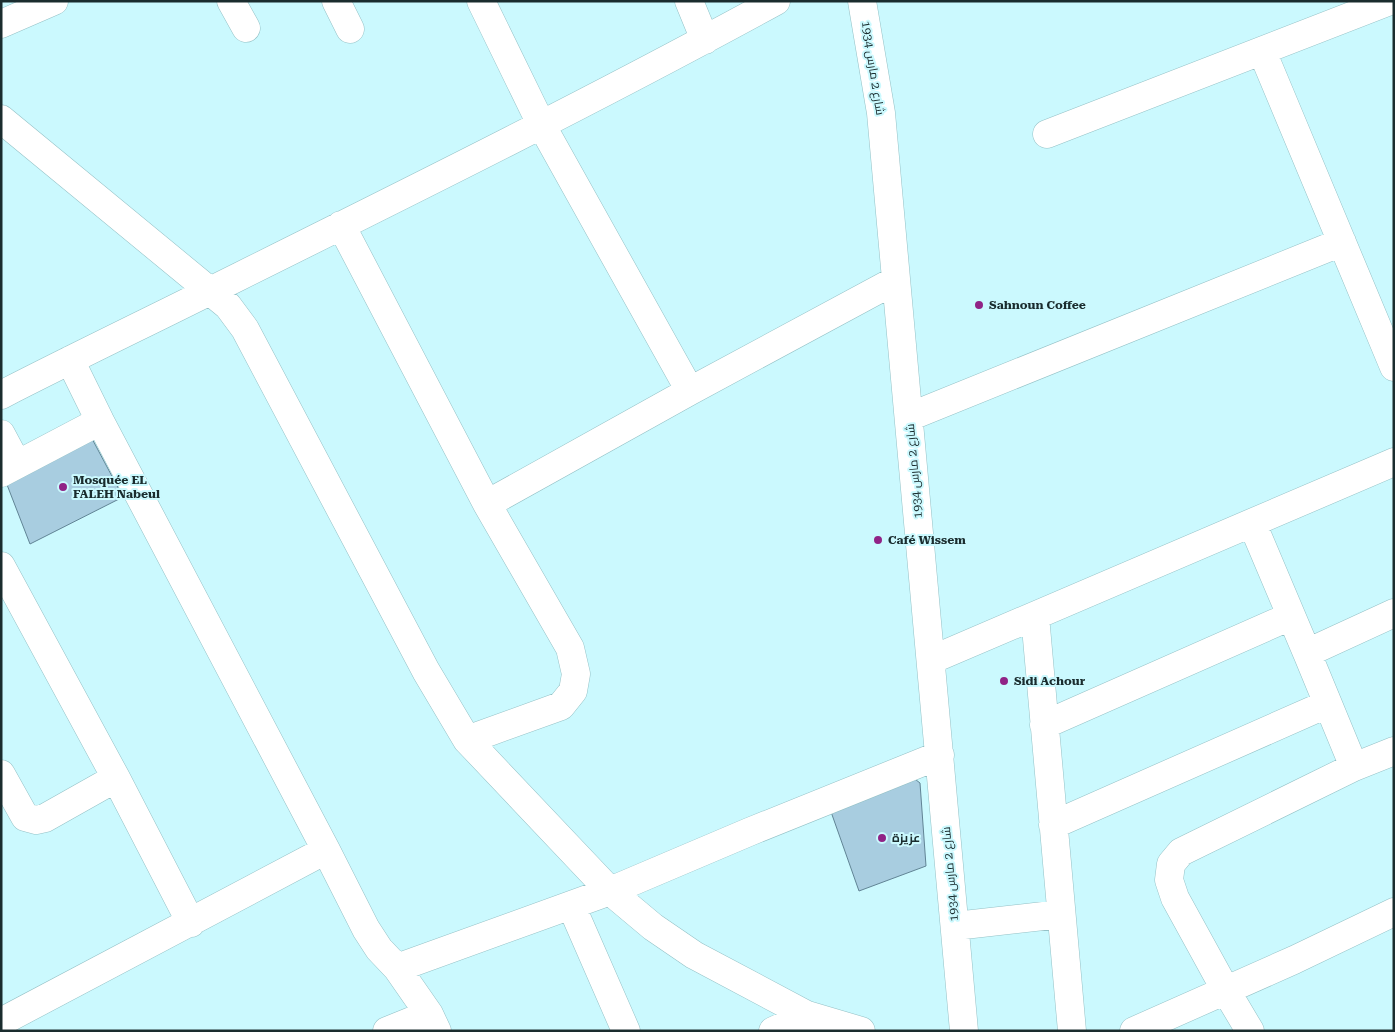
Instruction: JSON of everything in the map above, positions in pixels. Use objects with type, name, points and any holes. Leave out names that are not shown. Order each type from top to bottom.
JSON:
[{"type":"street","points":[[1,24],[54,1]]},
{"type":"street","points":[[231,1],[246,28]]},
{"type":"street","points":[[336,1],[350,29]]},
{"type":"street","points":[[481,1],[541,124],[690,391]]},
{"type":"street","points":[[689,1],[705,40]]},
{"type":"street","points":[[1,395],[541,124],[705,40],[776,1]]},
{"type":"street","name":"شارع 2 مارس 1934","points":[[862,1],[881,113],[964,1031]]},
{"type":"street","points":[[1047,134],[1262,50],[1359,7],[1390,1]]},
{"type":"street","points":[[1262,50],[1394,366]]},
{"type":"street","points":[[1,119],[228,306],[245,329],[426,671],[467,740],[610,890],[653,927],[694,955],[807,1015],[861,1031]]},
{"type":"street","points":[[340,225],[487,504],[570,648],[576,674],[574,691],[561,706],[467,740]]},
{"type":"street","points":[[909,417],[1342,242]]},
{"type":"street","points":[[487,504],[690,391],[896,280]]},
{"type":"street","points":[[70,360],[366,930],[379,949],[397,968],[433,1023],[387,1031]]},
{"type":"street","points":[[1,434],[9,468],[100,421]]},
{"type":"street","points":[[931,660],[1394,462]]},
{"type":"street","points":[[1252,523],[1354,767]]},
{"type":"street","points":[[1,566],[116,778],[191,923]]},
{"type":"street","points":[[1306,653],[1394,612]]},
{"type":"street","points":[[1035,616],[1072,1031]]},
{"type":"street","points":[[1044,725],[1290,616]]},
{"type":"street","points":[[1053,825],[1327,704]]},
{"type":"street","points":[[1250,1031],[1175,898],[1169,880],[1171,864],[1181,852],[1354,767],[1394,751]]},
{"type":"street","points":[[397,968],[610,890],[940,755]]},
{"type":"street","points":[[1,774],[25,817],[36,820],[45,818],[116,778]]},
{"type":"street","points":[[1,1022],[326,850]]},
{"type":"street","points":[[571,905],[626,1031]]},
{"type":"street","points":[[1134,1031],[1294,960],[1394,912]]},
{"type":"street","points":[[954,926],[1061,914]]},
{"type":"street","points":[[773,1031],[807,1015]]},
{"type":"building","name":"Mosquée EL FALEH Nabeul","points":[[89,433],[123,497],[30,544],[4,477]]},
{"type":"building","name":"عزيزة","points":[[911,776],[920,783],[926,866],[859,891],[830,809]]},
{"type":"place","name":"Sahnoun Coffee","points":[[979,305]]},
{"type":"place","name":"Mosquée EL FALEH Nabeul","points":[[63,487]]},
{"type":"place","name":"Café Wissem","points":[[878,540]]},
{"type":"place","name":"Sidi Achour","points":[[1004,681]]},
{"type":"place","name":"عزيزة","points":[[882,838]]}]
